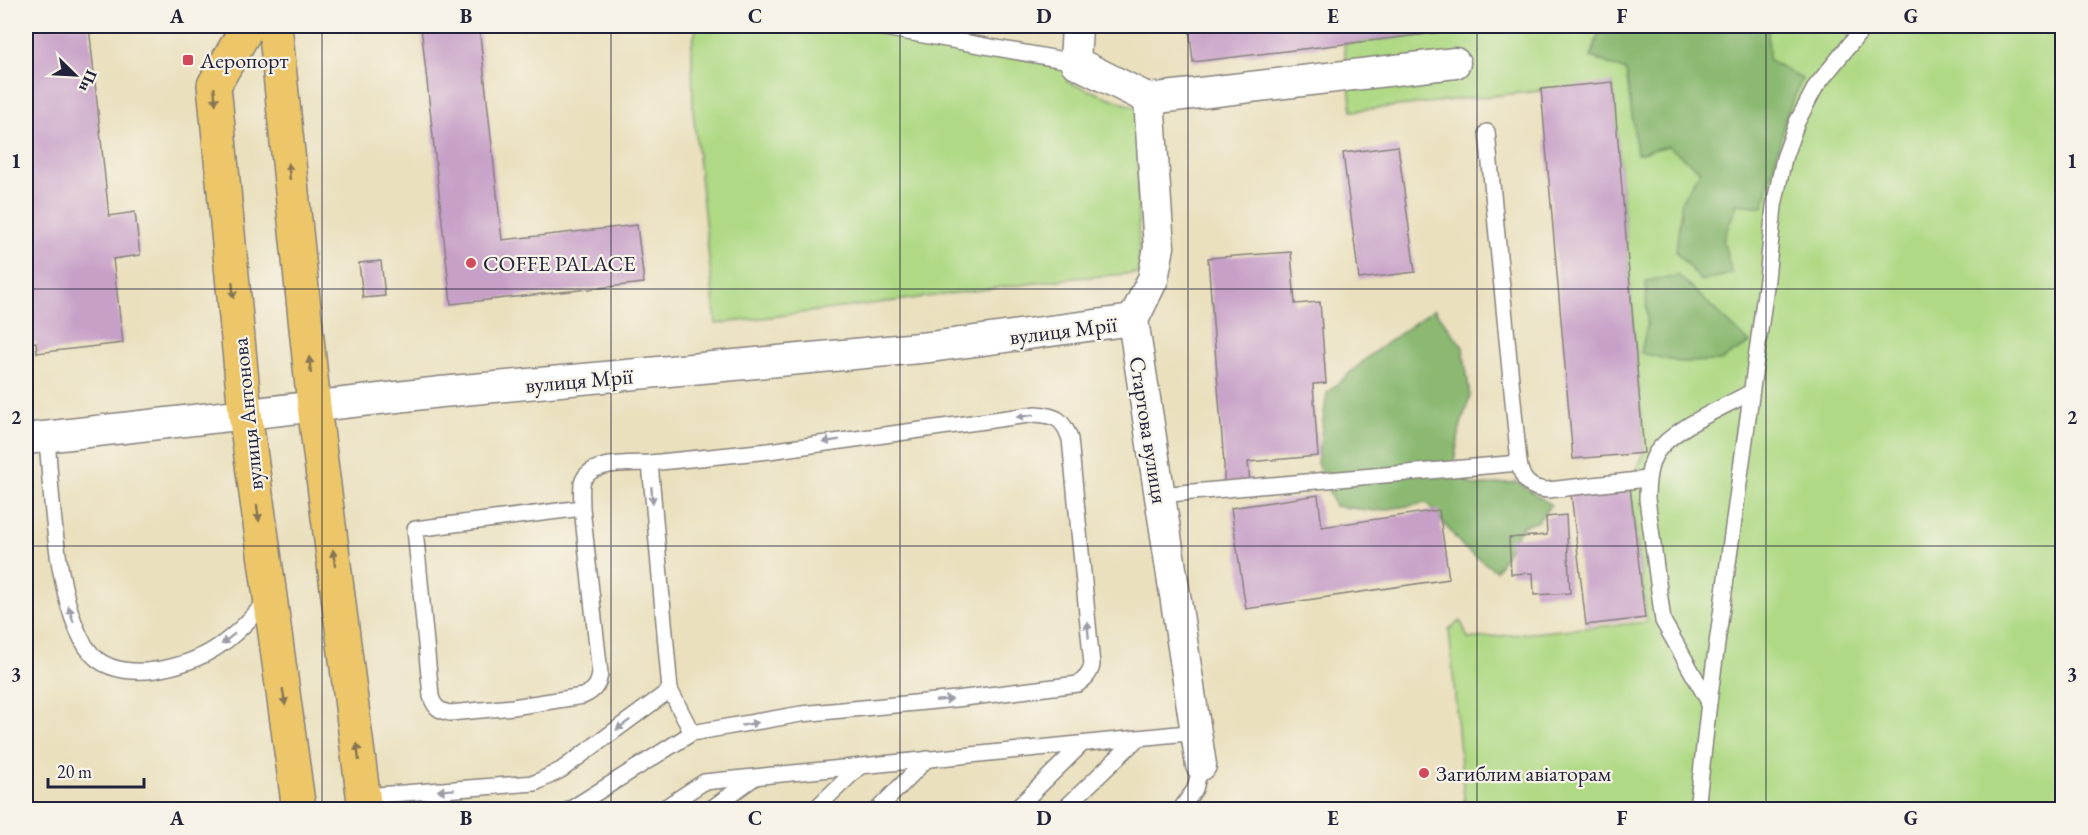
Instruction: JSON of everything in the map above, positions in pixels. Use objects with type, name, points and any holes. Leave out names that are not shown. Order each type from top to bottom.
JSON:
[{"type":"main road","name":"вулиця Антонова","points":[[248,26],[214,86],[245,413],[299,810]]},
{"type":"main road","points":[[274,26],[314,406],[365,803]]},
{"type":"street","points":[[1077,26],[1075,62],[1149,99],[1455,63]]},
{"type":"street","points":[[1133,320],[1153,279],[1159,246],[1149,99]]},
{"type":"street","name":"вулиця Мрії","points":[[36,438],[245,413],[930,347],[1133,320]]},
{"type":"street","name":"Стартова вулиця","points":[[1133,320],[1202,765]]},
{"type":"lane","points":[[873,26],[1075,62]]},
{"type":"lane","points":[[1697,810],[1709,702],[1767,279],[1774,206],[1784,158],[1797,122],[1816,86],[1865,26]]},
{"type":"lane","points":[[1487,132],[1519,463],[1525,481],[1536,489],[1548,490],[1647,479]]},
{"type":"lane","points":[[1709,702],[1663,621],[1647,499],[1647,479],[1656,453],[1677,432],[1751,392]]},
{"type":"lane","points":[[569,810],[692,733],[801,714],[1078,684],[1090,673],[1092,665],[1070,439],[1065,425],[1053,416],[1036,414],[770,451],[597,467],[587,473],[582,483],[582,508],[600,674],[599,684],[592,692],[583,696],[481,710],[450,713],[441,711],[434,704],[431,696],[415,529],[582,508]]},
{"type":"lane","points":[[36,438],[55,522],[66,599],[84,645],[98,660],[119,669],[143,672],[174,667],[209,654],[246,624],[269,598]]},
{"type":"lane","points":[[650,463],[670,690],[692,733]]},
{"type":"lane","points":[[1159,495],[1519,463]]},
{"type":"lane","points":[[365,803],[536,783],[561,770],[670,690]]},
{"type":"lane","points":[[661,810],[704,782],[1197,732]]},
{"type":"lane","points":[[1063,810],[1138,738]]},
{"type":"lane","points":[[1015,810],[1082,744]]},
{"type":"lane","points":[[877,810],[927,759]]},
{"type":"lane","points":[[1180,810],[1195,789],[1202,765]]},
{"type":"lane","points":[[814,810],[860,766]]},
{"type":"lane","points":[[709,810],[757,776]]},
{"type":"green space","points":[[697,26],[873,26],[1066,60],[1067,82],[1137,108],[1139,273],[1074,278],[716,324],[693,110],[692,44]]},
{"type":"green space","points":[[1498,26],[2062,26],[2062,809],[1465,809],[1449,629],[1461,621],[1468,639],[1647,622],[1630,486],[1644,453],[1613,83],[1352,111],[1344,44]]},
{"type":"green space","points":[[1601,26],[1768,27],[1769,60],[1802,79],[1787,114],[1763,207],[1737,204],[1723,240],[1732,274],[1701,281],[1676,252],[1682,200],[1700,171],[1668,146],[1637,154],[1626,71],[1591,57]]},
{"type":"green space","points":[[1678,275],[1750,343],[1720,361],[1679,362],[1641,353],[1647,325],[1646,281]]},
{"type":"green space","points":[[1434,309],[1463,347],[1470,396],[1460,428],[1453,469],[1473,486],[1517,482],[1551,505],[1537,522],[1522,526],[1496,571],[1464,548],[1427,503],[1376,511],[1335,506],[1317,463],[1327,393],[1374,352]]},
{"type":"building","points":[[26,26],[89,26],[109,216],[135,212],[140,255],[113,259],[123,343],[37,353],[36,342],[26,343]]},
{"type":"building","points":[[421,26],[479,26],[502,240],[637,225],[644,283],[451,304]]},
{"type":"building","points":[[1189,26],[1485,26],[1486,27],[1193,62]]},
{"type":"building","points":[[1613,82],[1644,453],[1573,459],[1541,89]]},
{"type":"building","points":[[1398,146],[1415,272],[1359,279],[1343,153]]},
{"type":"building","points":[[1291,252],[1295,304],[1320,302],[1326,383],[1313,384],[1318,456],[1248,462],[1250,483],[1224,485],[1208,258]]},
{"type":"building","points":[[381,261],[385,296],[363,298],[359,263]]},
{"type":"building","points":[[1630,486],[1645,618],[1586,625],[1571,493]]},
{"type":"building","points":[[1318,495],[1322,527],[1439,510],[1449,579],[1246,609],[1231,508]]},
{"type":"building","points":[[1566,515],[1570,593],[1534,595],[1533,573],[1511,574],[1509,538],[1547,535],[1546,517]]},
{"type":"place","name":"Аеропорт","points":[[188,60]]},
{"type":"place","name":"COFFE PALACE","points":[[471,263]]},
{"type":"place","name":"Загиблим авіаторам","points":[[1424,773]]}]
